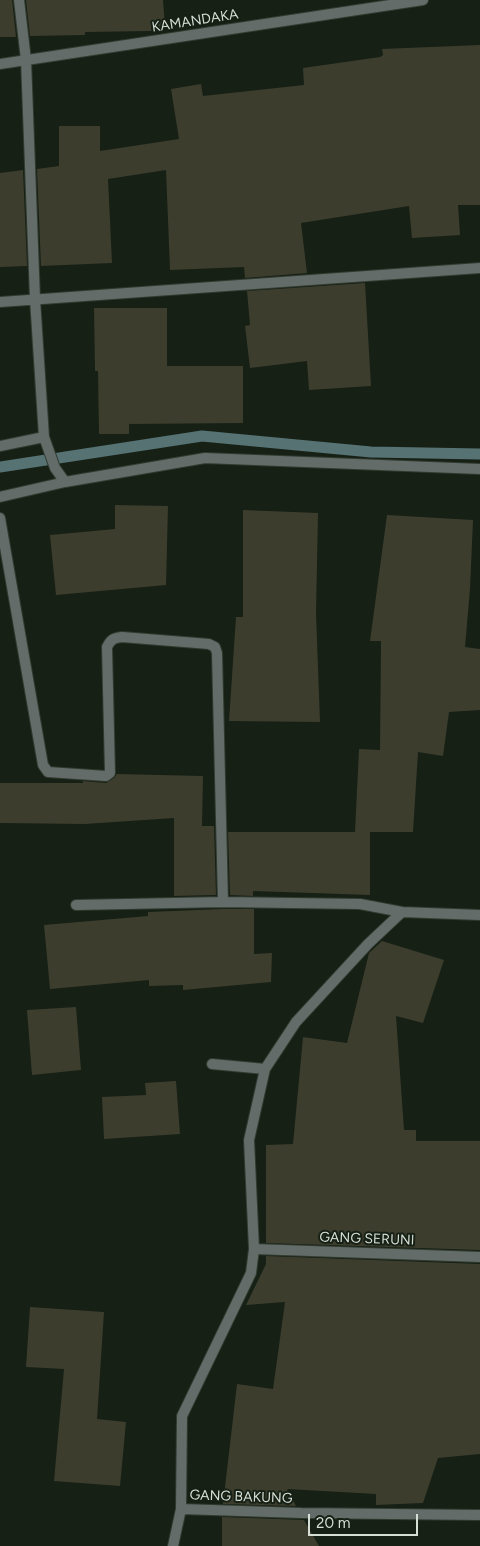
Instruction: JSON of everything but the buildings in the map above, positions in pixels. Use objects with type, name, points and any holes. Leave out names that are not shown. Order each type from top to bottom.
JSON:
[{"type":"street","points":[[19,0],[26,60],[35,298],[46,442],[55,468],[65,482]]},
{"type":"street","name":"KAMANDAKA","points":[[0,64],[423,0]]},
{"type":"street","points":[[0,302],[35,298],[480,268]]},
{"type":"street","points":[[0,446],[46,442]]},
{"type":"street","points":[[0,497],[65,482],[205,458],[480,469]]},
{"type":"street","points":[[0,518],[43,765],[48,772],[106,776],[110,774],[107,647],[115,637],[203,644],[215,647],[217,653],[223,902]]},
{"type":"street","points":[[76,905],[223,902],[360,904],[402,912],[480,915]]},
{"type":"street","points":[[172,1546],[180,1509],[182,1416],[251,1273],[254,1249],[249,1140],[265,1069],[296,1022],[368,944],[402,912]]},
{"type":"street","points":[[212,1064],[265,1069]]},
{"type":"street","name":"GANG SERUNI","points":[[254,1249],[480,1257]]},
{"type":"street","name":"GANG BAKUNG","points":[[180,1509],[301,1513],[480,1515]]},
{"type":"waterway","points":[[0,467],[202,436],[371,452],[480,454]]}]
